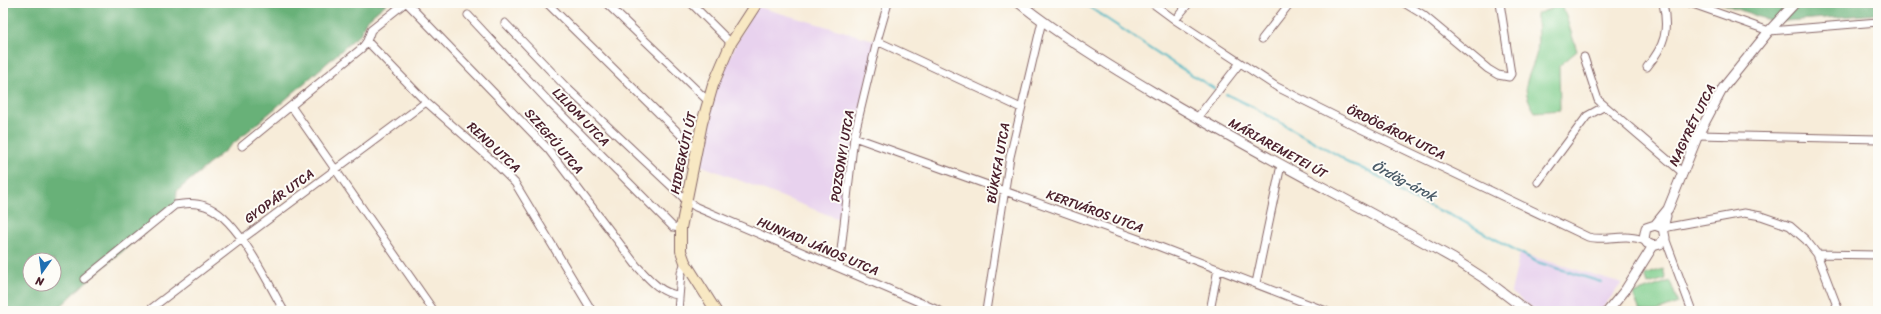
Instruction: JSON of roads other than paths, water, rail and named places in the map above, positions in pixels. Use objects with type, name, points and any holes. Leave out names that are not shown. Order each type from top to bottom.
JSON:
[{"type":"main road","name":"HIDEGKÚTI ÚT","points":[[716,311],[685,262],[681,251],[681,228],[708,101],[722,62],[757,3]]},
{"type":"street","points":[[242,146],[362,48],[367,41],[371,30],[406,3]]},
{"type":"street","name":"SZEGFŰ UTCA","points":[[406,3],[548,149],[636,265],[651,281],[671,294],[679,294]]},
{"type":"street","points":[[547,3],[697,151]]},
{"type":"street","points":[[606,3],[708,101]]},
{"type":"street","points":[[691,3],[732,43]]},
{"type":"street","name":"POZSONYI UTCA","points":[[839,268],[854,137],[888,3]]},
{"type":"street","name":"MÁRIAREMETEI ÚT","points":[[1020,3],[1042,21],[1093,55],[1197,118],[1454,259],[1485,279],[1527,311]]},
{"type":"street","name":"ÖRDÖGÁROK UTCA","points":[[1152,3],[1175,20],[1277,87],[1345,121],[1580,234],[1596,240],[1630,236],[1648,243]]},
{"type":"street","points":[[1175,20],[1189,3]]},
{"type":"street","points":[[1262,39],[1290,3]]},
{"type":"street","points":[[1404,3],[1422,14],[1488,69],[1498,75],[1509,77],[1511,74],[1500,3]]},
{"type":"street","points":[[1647,67],[1659,51],[1665,35],[1666,16],[1663,3]]},
{"type":"street","points":[[1690,3],[1769,31],[1878,22]]},
{"type":"street","name":"NAGYRÉT UTCA","points":[[1666,232],[1668,209],[1698,135],[1728,81],[1769,31],[1795,3]]},
{"type":"street","name":"LILIOM UTCA","points":[[468,16],[550,103],[673,227],[681,228]]},
{"type":"street","name":"BÜKKFA UTCA","points":[[986,311],[1005,190],[1021,108],[1042,21]]},
{"type":"street","name":"HUNYADI JÁNOS UTCA","points":[[505,23],[565,86],[687,201],[696,207],[940,311]]},
{"type":"street","name":"REND UTCA","points":[[367,41],[426,102],[494,162],[515,183],[592,311]]},
{"type":"street","points":[[877,42],[1021,108]]},
{"type":"street","points":[[1584,57],[1598,100],[1683,173]]},
{"type":"street","points":[[1197,118],[1240,63]]},
{"type":"street","name":"GYOPÁR UTCA","points":[[148,311],[242,238],[426,102]]},
{"type":"street","points":[[291,106],[434,311]]},
{"type":"street","points":[[1538,182],[1587,116],[1605,106]]},
{"type":"street","points":[[1698,135],[1878,139]]},
{"type":"street","name":"KERTVÁROS UTCA","points":[[854,137],[1005,190],[1256,283],[1326,311]]},
{"type":"street","points":[[1256,283],[1281,165]]},
{"type":"street","points":[[84,279],[175,205],[189,203],[206,206],[222,215],[242,238],[284,311]]},
{"type":"street","points":[[1692,311],[1666,232],[1744,213],[1761,216],[1790,226],[1806,240],[1817,254],[1839,311]]},
{"type":"street","name":"NAGYRÉT UTCA","points":[[1608,311],[1626,289],[1643,260],[1648,243],[1644,231],[1649,226],[1666,232]]},
{"type":"street","name":"NAGYRÉT UTCA","points":[[1648,243],[1666,232]]},
{"type":"street","points":[[1817,254],[1878,255]]},
{"type":"street","points":[[678,311],[681,273],[685,262]]},
{"type":"street","points":[[1210,311],[1218,269]]},
{"type":"waterway","name":"Ördög-árok","points":[[1083,3],[1215,89]]},
{"type":"waterway","name":"Ördög-árok","points":[[1226,94],[1253,107],[1341,157],[1348,163],[1386,180],[1404,195],[1459,219],[1537,262],[1601,282]]}]
